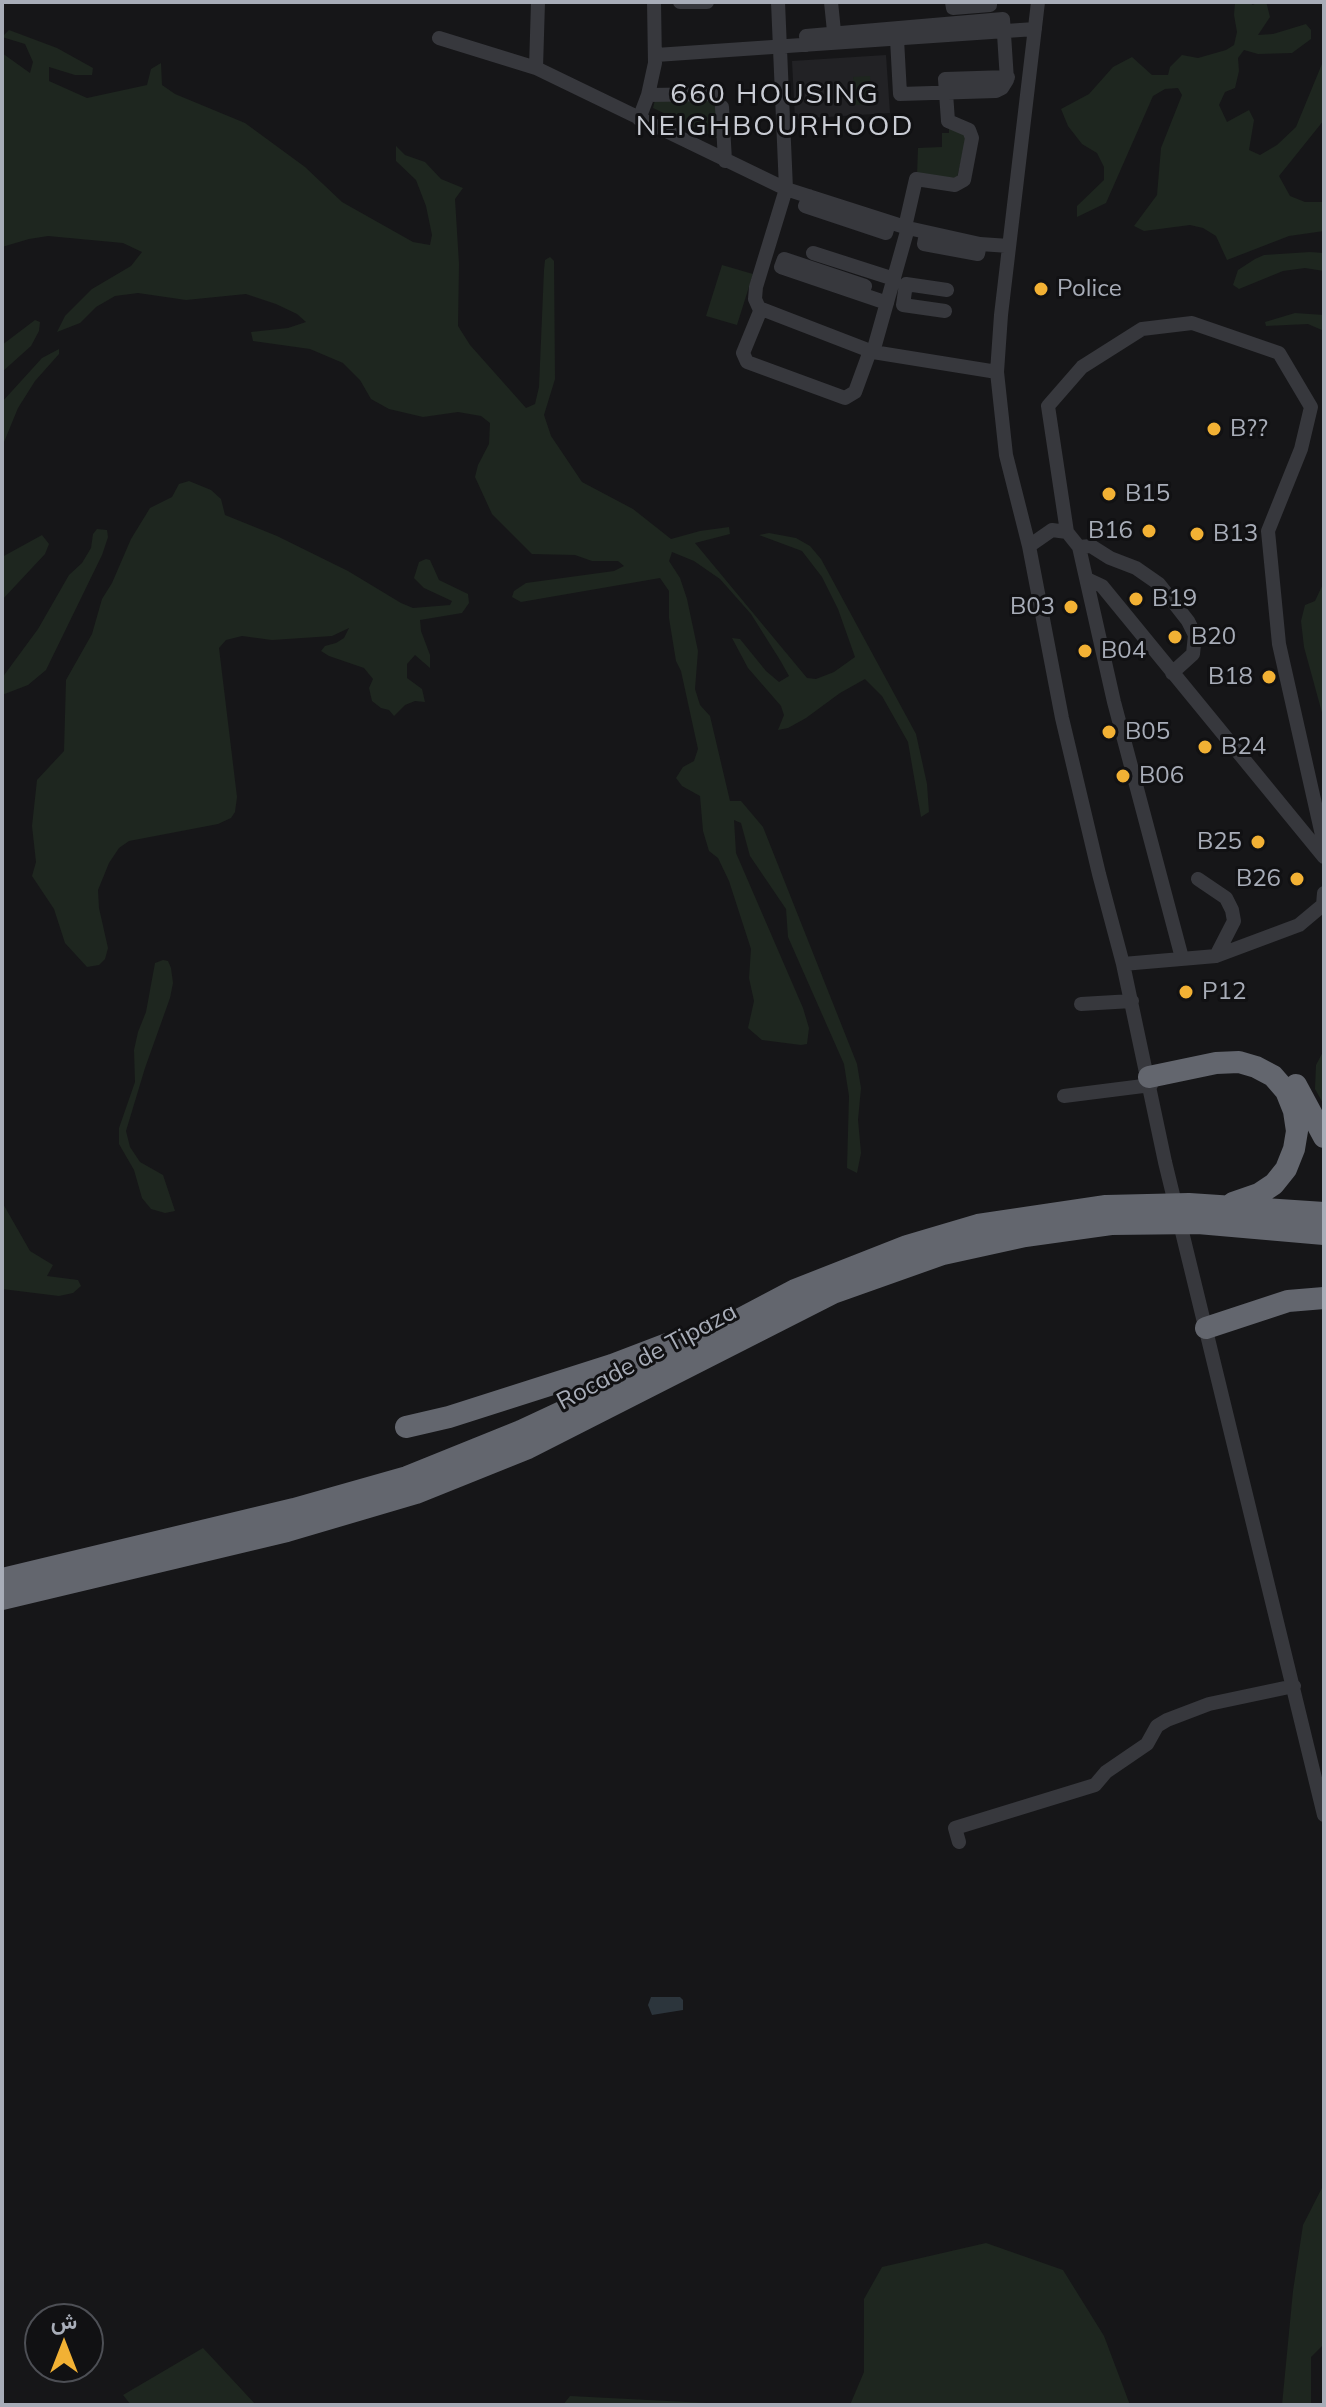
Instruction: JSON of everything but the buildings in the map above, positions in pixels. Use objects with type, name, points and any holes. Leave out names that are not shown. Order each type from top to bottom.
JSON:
[{"type":"highway","points":[[1148,1076],[1208,1053],[1233,1050],[1251,1052],[1271,1060],[1289,1077],[1301,1092],[1324,1137]]},
{"type":"highway","points":[[1148,1076],[1216,1063],[1239,1062],[1273,1076],[1286,1091],[1294,1111],[1297,1131],[1294,1149],[1286,1169],[1274,1184],[1242,1201],[1222,1205],[1189,1204]]},
{"type":"highway","name":"Rocade de Tipaza","points":[[2,1579],[294,1509],[407,1477],[533,1425],[795,1290],[907,1246],[978,1225],[1106,1206],[1189,1204],[1324,1213]]},
{"type":"highway","name":"Rocade de Tipaza","points":[[2,1599],[287,1531],[416,1493],[528,1448],[822,1298],[886,1272],[943,1254],[1025,1236],[1111,1224],[1198,1223],[1324,1234]]},
{"type":"highway","points":[[1206,1328],[1288,1301],[1324,1298]]},
{"type":"highway","points":[[406,1427],[449,1417],[612,1365],[678,1340],[722,1329]]},
{"type":"street","points":[[536,68],[538,2]]},
{"type":"street","points":[[639,119],[648,95],[656,55],[654,2]]},
{"type":"street","points":[[680,2],[707,2]]},
{"type":"street","points":[[755,324],[750,313],[786,189],[778,2]]},
{"type":"street","points":[[831,2],[834,38]]},
{"type":"street","points":[[952,2],[953,8],[990,5],[990,2]]},
{"type":"street","points":[[1038,2],[997,372],[1006,455],[1029,546],[1062,718],[1132,1001],[1165,1162],[1324,1815]]},
{"type":"street","points":[[656,55],[807,45],[834,38],[1003,19],[1008,77],[945,79],[948,121],[969,130],[972,138],[964,180],[955,185],[916,179],[894,292],[855,392],[843,398],[745,360],[743,353],[755,324],[768,312]]},
{"type":"street","points":[[834,38],[897,39],[1035,29]]},
{"type":"street","points":[[439,38],[536,68],[786,189],[906,228],[980,244],[1009,246]]},
{"type":"street","points":[[897,39],[900,94],[946,92]]},
{"type":"street","points":[[648,95],[720,100],[725,161]]},
{"type":"street","points":[[813,253],[894,292],[903,305],[945,311]]},
{"type":"street","points":[[862,294],[865,286],[784,259],[781,267],[862,294],[894,292],[906,284],[947,290]]},
{"type":"street","points":[[755,294],[768,312],[872,352],[997,372]]},
{"type":"street","points":[[1182,958],[1114,702],[1079,547],[1067,532],[1048,406],[1082,367],[1142,329],[1192,323],[1279,353],[1311,407],[1301,449],[1268,531],[1279,644],[1324,844]]},
{"type":"street","points":[[1029,546],[1052,530],[1067,532]]},
{"type":"street","points":[[1079,547],[1091,546],[1110,558],[1136,568],[1159,584],[1188,621],[1195,635],[1193,654],[1172,673]]},
{"type":"street","points":[[1087,579],[1102,586],[1324,857]]},
{"type":"street","points":[[1198,879],[1226,898],[1232,910],[1234,921],[1216,956]]},
{"type":"street","points":[[1123,964],[1216,956],[1299,925],[1323,905],[1324,893]]},
{"type":"street","points":[[1081,1004],[1132,1001]]},
{"type":"street","points":[[1064,1096],[1148,1076]]},
{"type":"street","points":[[959,1842],[955,1828],[1095,1785],[1106,1772],[1147,1744],[1157,1726],[1167,1720],[1209,1704],[1294,1686]]},
{"type":"shaded area","points":[[1248,2],[1253,5],[1266,2],[1267,5],[1270,17],[1258,35],[1306,24],[1311,30],[1311,39],[1292,53],[1258,54],[1244,50],[1238,58],[1235,88],[1225,92],[1219,105],[1227,122],[1249,110],[1254,120],[1249,150],[1260,155],[1277,145],[1296,127],[1324,59],[1324,120],[1279,176],[1290,196],[1305,202],[1324,202],[1324,231],[1289,236],[1227,260],[1216,236],[1203,228],[1190,225],[1144,231],[1134,226],[1157,195],[1161,148],[1182,95],[1178,88],[1165,89],[1153,96],[1106,203],[1077,217],[1077,206],[1104,180],[1104,167],[1097,153],[1082,144],[1068,126],[1061,109],[1089,94],[1113,67],[1132,57],[1152,75],[1168,75],[1170,67],[1182,55],[1198,58],[1226,50],[1234,45],[1237,32],[1235,3]]},
{"type":"shaded area","points":[[9,30],[57,48],[93,68],[92,75],[75,75],[49,67],[49,81],[87,98],[147,85],[151,69],[161,63],[162,85],[175,94],[245,123],[305,167],[342,202],[413,242],[430,245],[432,235],[416,180],[396,161],[396,146],[405,155],[425,162],[441,179],[463,188],[455,199],[459,264],[458,326],[470,345],[526,408],[535,404],[539,387],[544,270],[545,260],[550,257],[554,261],[555,379],[544,415],[551,436],[582,482],[633,509],[671,539],[729,527],[730,534],[695,543],[807,678],[816,679],[834,672],[855,657],[838,609],[822,577],[802,551],[759,535],[769,533],[796,538],[810,546],[821,559],[916,734],[927,784],[929,812],[921,817],[908,742],[882,696],[865,679],[806,718],[778,730],[784,715],[781,706],[748,668],[732,638],[740,639],[779,682],[789,676],[751,614],[720,579],[694,561],[672,552],[669,561],[680,578],[687,599],[698,651],[695,689],[700,705],[710,716],[730,801],[741,801],[763,827],[857,1064],[861,1088],[858,1120],[861,1153],[857,1173],[847,1168],[849,1096],[844,1064],[788,937],[786,909],[750,856],[741,823],[734,820],[736,853],[803,1008],[809,1028],[807,1044],[762,1040],[748,1028],[754,1001],[749,978],[751,949],[729,881],[718,858],[709,851],[703,831],[700,796],[682,786],[676,778],[683,767],[694,761],[698,749],[681,671],[676,661],[669,618],[669,591],[660,578],[521,602],[512,597],[514,591],[526,583],[614,571],[624,566],[618,561],[592,561],[575,555],[532,554],[492,514],[475,477],[489,444],[490,423],[481,416],[458,412],[423,417],[389,409],[371,399],[360,380],[343,363],[310,349],[253,341],[251,332],[288,328],[306,322],[276,304],[246,294],[186,300],[138,293],[115,296],[96,307],[80,323],[57,332],[65,316],[92,289],[131,266],[142,252],[123,243],[48,236],[2,247],[2,53],[30,73],[33,62],[25,44],[2,37]]},
{"type":"shaded area","points":[[886,55],[890,113],[795,119],[792,61]]},
{"type":"shaded area","points":[[870,76],[872,104],[855,105],[853,77]]},
{"type":"shaded area","points":[[719,97],[721,140],[653,108],[655,100]]},
{"type":"shaded area","points":[[949,126],[967,134],[957,178],[917,176],[918,148],[942,147],[942,133],[949,133]]},
{"type":"shaded area","points":[[1324,253],[1324,271],[1305,268],[1283,271],[1239,289],[1233,285],[1238,270],[1264,255]]},
{"type":"shaded area","points":[[722,265],[753,274],[737,325],[706,316]]},
{"type":"shaded area","points":[[1295,313],[1324,315],[1324,331],[1308,324],[1266,326],[1265,322]]},
{"type":"shaded area","points":[[35,320],[40,322],[39,331],[31,346],[2,372],[2,345]]},
{"type":"shaded area","points":[[59,349],[59,354],[35,381],[18,408],[2,447],[2,402],[42,358]]},
{"type":"shaded area","points":[[189,481],[211,490],[221,499],[225,515],[277,536],[348,571],[401,603],[413,608],[450,605],[452,601],[424,588],[414,578],[419,562],[426,559],[430,560],[439,580],[468,594],[469,603],[462,613],[420,620],[430,655],[430,668],[415,655],[407,664],[407,678],[422,689],[425,702],[415,701],[405,705],[394,716],[372,701],[369,688],[373,679],[364,668],[321,651],[344,638],[349,628],[332,636],[272,640],[242,636],[226,640],[219,648],[237,797],[235,812],[231,818],[218,824],[129,841],[119,848],[98,890],[108,948],[105,959],[99,965],[87,967],[65,943],[54,909],[32,876],[36,862],[32,826],[37,780],[64,751],[66,680],[92,634],[102,599],[131,539],[150,508],[172,497],[179,484]]},
{"type":"shaded area","points":[[97,529],[107,530],[102,555],[46,670],[28,685],[2,695],[2,678],[38,629],[69,575],[82,563]]},
{"type":"shaded area","points":[[42,535],[49,544],[45,554],[2,600],[2,557]]},
{"type":"shaded area","points":[[1324,582],[1324,720],[1304,647],[1301,621],[1305,605],[1315,601]]},
{"type":"shaded area","points":[[168,961],[171,968],[173,983],[170,998],[126,1131],[130,1147],[140,1162],[163,1175],[175,1211],[165,1213],[151,1209],[142,1198],[134,1170],[119,1144],[119,1128],[135,1082],[134,1050],[138,1032],[146,1012],[155,963]]},
{"type":"shaded area","points":[[1324,1050],[1324,1105],[1315,1089],[1316,1065]]},
{"type":"shaded area","points":[[2,1202],[30,1251],[53,1265],[47,1276],[78,1280],[81,1286],[73,1293],[59,1296],[2,1289]]},
{"type":"shaded area","points":[[651,1997],[680,1997],[683,2010],[652,2015],[648,2005]]},
{"type":"shaded area","points":[[1324,2184],[1324,2344],[1311,2357],[1311,2405],[1282,2405],[1303,2225]]},
{"type":"shaded area","points":[[986,2243],[1063,2270],[1104,2336],[1130,2405],[850,2405],[864,2372],[864,2299],[882,2267]]},
{"type":"shaded area","points":[[203,2348],[256,2405],[131,2405],[123,2395]]},
{"type":"shaded area","points":[[570,2396],[746,2405],[563,2405]]},
{"type":"place","name":"Police","points":[[1041,289]]},
{"type":"place","name":"B??","points":[[1214,429]]},
{"type":"place","name":"B15","points":[[1109,494]]},
{"type":"place","name":"B16","points":[[1149,531]]},
{"type":"place","name":"B13","points":[[1197,534]]},
{"type":"place","name":"B19","points":[[1136,599]]},
{"type":"place","name":"B03","points":[[1071,607]]},
{"type":"place","name":"B20","points":[[1175,637]]},
{"type":"place","name":"B04","points":[[1085,651]]},
{"type":"place","name":"B18","points":[[1269,677]]},
{"type":"place","name":"B05","points":[[1109,732]]},
{"type":"place","name":"B24","points":[[1205,747]]},
{"type":"place","name":"B06","points":[[1123,776]]},
{"type":"place","name":"B25","points":[[1258,842]]},
{"type":"place","name":"B26","points":[[1297,879]]},
{"type":"place","name":"P12","points":[[1186,992]]},
{"type":"district","name":"660 HOUSING NEIGHBOURHOOD","points":[[775,111]]}]
